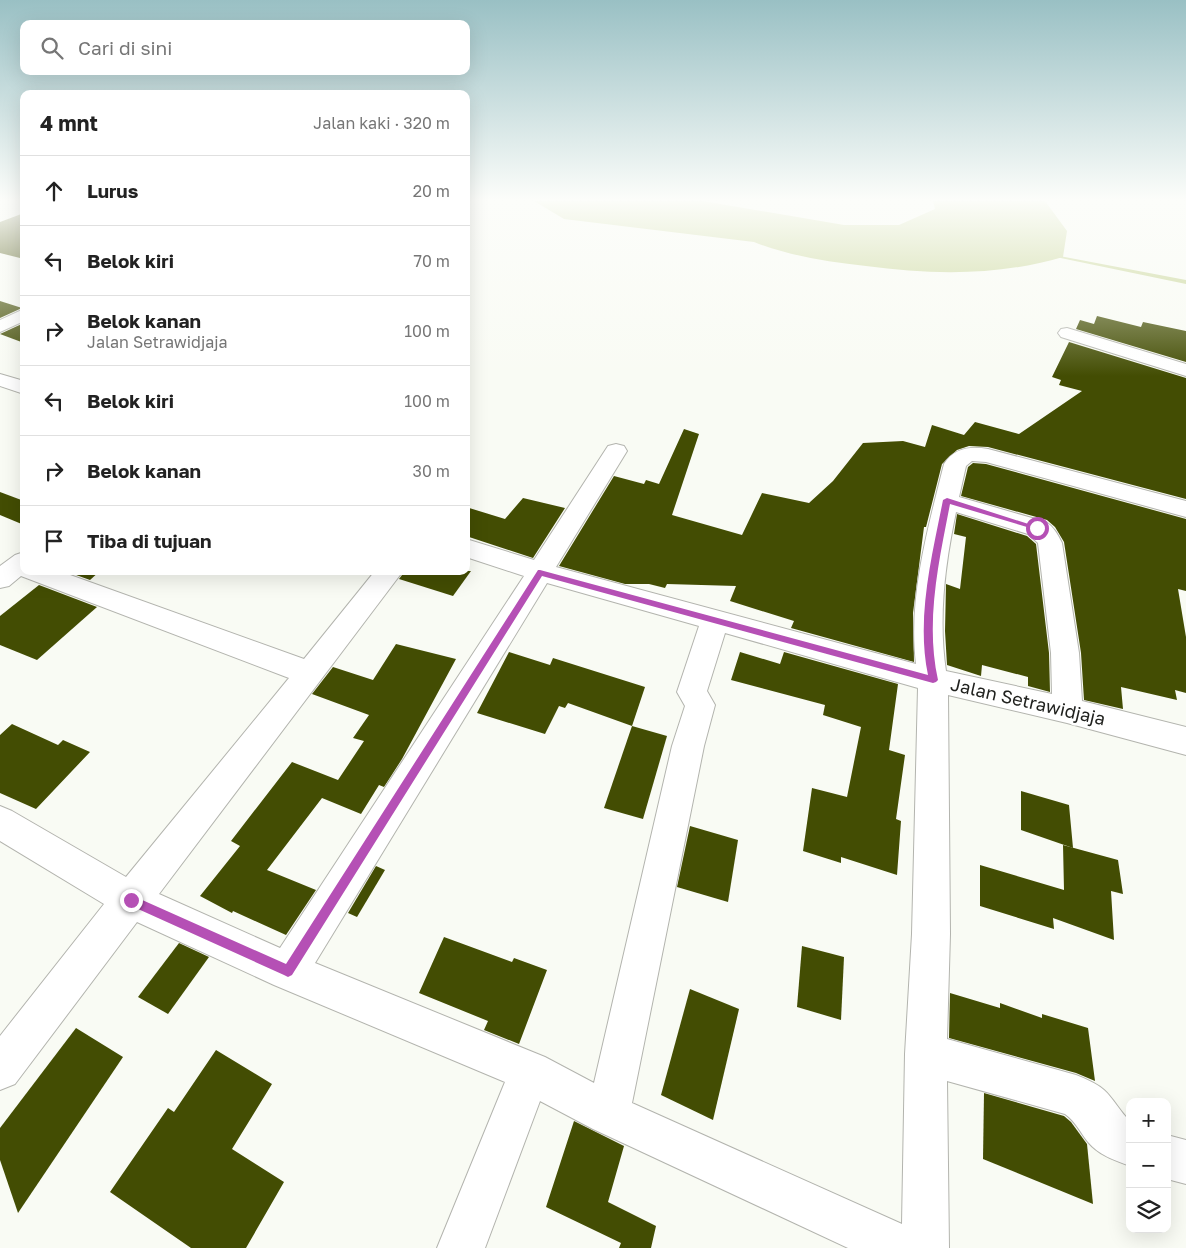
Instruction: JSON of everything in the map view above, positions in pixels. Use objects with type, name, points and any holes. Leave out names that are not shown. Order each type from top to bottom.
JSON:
[{"type":"street","points":[[0,327],[20,316]]},
{"type":"street","points":[[1067,333],[1186,370]]},
{"type":"street","points":[[0,380],[20,387]]},
{"type":"street","points":[[288,971],[616,451]]},
{"type":"street","points":[[925,1248],[926,1054],[931,934],[933,680],[929,658],[930,602],[937,552],[955,464],[967,454],[977,454],[1066,475],[1186,509]]},
{"type":"street","points":[[947,500],[1037,528],[1047,537],[1050,543],[1065,653],[1067,710]]},
{"type":"street","name":"Jalan Setrawidjaja","points":[[470,549],[540,572],[933,680],[1067,710],[1186,741]]},
{"type":"street","points":[[36,575],[309,673]]},
{"type":"street","points":[[0,1070],[387,575]]},
{"type":"street","points":[[608,1114],[688,746],[700,704],[692,692],[715,620]]},
{"type":"street","points":[[0,822],[131,900],[288,971],[530,1072],[608,1114],[901,1248]]},
{"type":"street","points":[[926,1054],[1076,1096],[1090,1106],[1104,1127],[1117,1139],[1127,1143]]},
{"type":"street","points":[[461,1248],[530,1072]]},
{"type":"street","points":[[1171,1158],[1186,1162]]},
{"type":"shaded area","points":[[819,259],[1054,259],[1014,268],[965,272],[891,269]]},
{"type":"building","points":[[0,301],[20,307],[20,309],[0,318]]},
{"type":"building","points":[[1097,316],[1141,327],[1143,322],[1186,331],[1186,362],[1076,329],[1080,320],[1094,324]]},
{"type":"building","points":[[20,325],[20,342],[0,334]]},
{"type":"building","points":[[1069,342],[1186,378],[1186,499],[988,447],[969,446],[957,450],[942,464],[926,527],[924,527],[913,613],[914,662],[791,628],[794,621],[730,601],[736,586],[667,584],[665,588],[649,584],[625,584],[559,566],[614,476],[644,484],[646,480],[659,484],[684,429],[699,434],[672,515],[742,535],[762,493],[809,503],[833,481],[863,443],[903,441],[925,447],[932,425],[964,435],[975,422],[1019,434],[1082,391],[1059,385],[1061,380],[1052,377]]},
{"type":"building","points":[[973,463],[986,464],[1186,519],[1186,591],[1178,589],[1186,637],[1186,693],[1175,690],[1177,700],[1121,687],[1123,709],[1084,700],[1081,653],[1064,542],[1055,527],[1047,520],[961,496],[968,467]]},
{"type":"building","points":[[0,492],[20,500],[20,523],[0,515]]},
{"type":"building","points":[[523,498],[565,508],[533,558],[470,537],[470,508],[505,519]]},
{"type":"building","points":[[957,514],[1027,536],[1036,544],[1049,653],[1050,692],[1028,686],[1028,677],[982,665],[981,676],[947,665],[945,631],[946,584],[960,589],[966,537],[954,534]]},
{"type":"building","points":[[76,575],[96,575],[90,580]]},
{"type":"building","points":[[402,575],[468,575],[453,596],[399,579]]},
{"type":"building","points":[[39,585],[97,607],[37,660],[0,645],[0,616]]},
{"type":"building","points":[[396,644],[456,659],[402,759],[384,787],[379,785],[361,814],[322,798],[267,870],[316,890],[286,935],[233,911],[232,913],[200,896],[240,846],[231,841],[292,762],[338,780],[364,741],[353,738],[369,715],[312,694],[333,667],[373,680]]},
{"type":"building","points":[[509,652],[550,665],[553,658],[645,687],[632,726],[568,703],[565,708],[559,706],[545,734],[477,713]]},
{"type":"building","points":[[740,652],[780,664],[784,652],[898,684],[889,750],[905,755],[896,819],[901,821],[897,875],[841,857],[841,863],[803,851],[812,788],[847,797],[861,727],[823,715],[825,705],[731,680]]},
{"type":"building","points":[[12,724],[58,745],[63,740],[90,752],[36,809],[0,793],[0,735]]},
{"type":"building","points":[[632,726],[667,736],[643,819],[604,808]]},
{"type":"building","points":[[1021,791],[1069,805],[1073,848],[1021,830]]},
{"type":"building","points":[[690,826],[738,840],[728,902],[677,887]]},
{"type":"building","points":[[1063,845],[1118,860],[1123,894],[1111,891],[1114,940],[1053,918],[1054,929],[980,906],[980,865],[1064,890]]},
{"type":"building","points":[[376,866],[385,870],[357,917],[348,913]]},
{"type":"building","points":[[444,937],[512,962],[514,958],[547,970],[519,1044],[484,1030],[488,1021],[419,993]]},
{"type":"building","points":[[179,943],[209,957],[168,1014],[138,997]]},
{"type":"building","points":[[802,946],[844,957],[841,1020],[797,1007]]},
{"type":"building","points":[[690,989],[739,1009],[713,1120],[661,1095]]},
{"type":"building","points":[[950,993],[1000,1008],[1000,1003],[1042,1018],[1042,1014],[1088,1028],[1095,1081],[1076,1073],[949,1038]]},
{"type":"building","points":[[76,1028],[123,1057],[18,1213],[0,1160],[0,1128]]},
{"type":"building","points":[[216,1050],[272,1084],[232,1149],[284,1182],[246,1248],[191,1248],[110,1192],[168,1108],[174,1112]]},
{"type":"building","points":[[984,1093],[1064,1116],[1071,1122],[1087,1144],[1093,1204],[983,1159]]},
{"type":"building","points":[[574,1121],[624,1146],[608,1202],[656,1226],[651,1248],[619,1248],[621,1243],[546,1207]]},
{"type":"waterway","points":[[1072,259],[1186,282]]},
{"type":"route","points":[[131,900],[288,971],[540,572],[933,680],[929,658],[930,602],[932,579],[947,500],[1037,528]]}]
